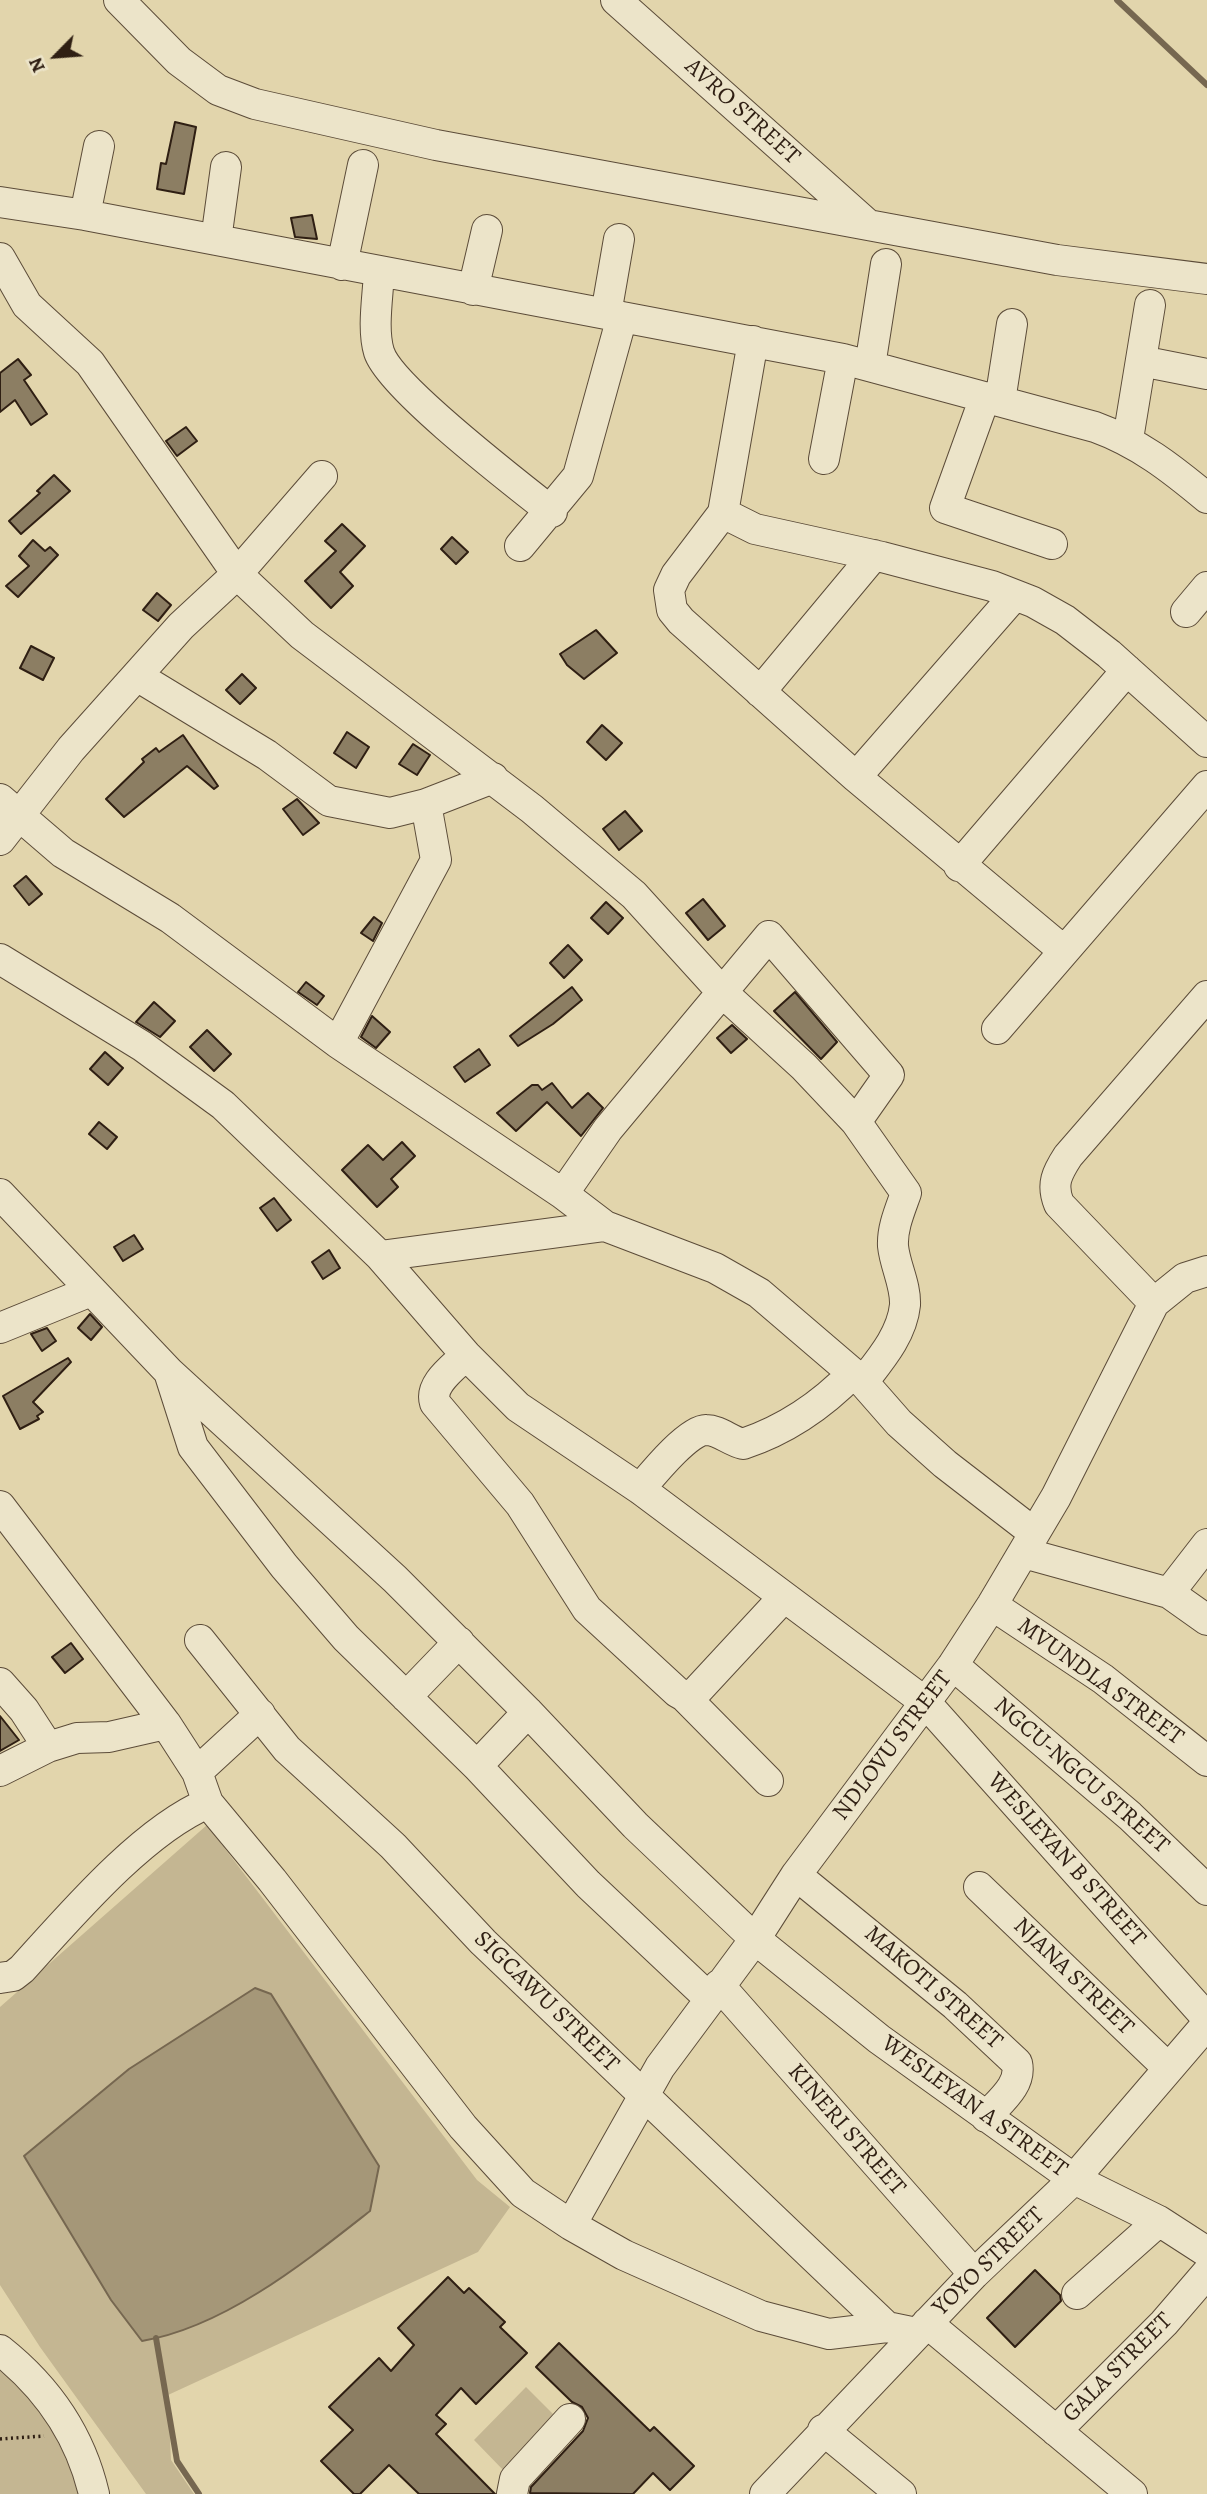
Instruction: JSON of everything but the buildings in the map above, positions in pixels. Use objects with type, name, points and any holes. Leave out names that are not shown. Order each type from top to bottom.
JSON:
[{"type":"street","points":[[119,0],[179,61],[218,90],[255,104],[436,145],[1057,260],[1207,279]]},
{"type":"street","name":"AVRO STREET","points":[[630,4],[868,224]]},
{"type":"street","points":[[85,215],[99,146]]},
{"type":"street","points":[[342,265],[363,165]]},
{"type":"street","points":[[216,240],[226,167]]},
{"type":"street","points":[[0,202],[85,215],[753,341],[856,363],[1128,439],[1164,462],[1207,498]]},
{"type":"street","points":[[473,290],[487,230]]},
{"type":"street","points":[[520,546],[552,512],[578,476],[614,315],[619,239]]},
{"type":"street","points":[[0,258],[27,304],[97,372],[237,575],[302,635],[492,778],[634,895],[723,993],[804,1067],[856,1122],[906,1193],[894,1230],[893,1248],[905,1305],[900,1325],[885,1353],[828,1399],[759,1439],[743,1444],[710,1430],[699,1432],[673,1452],[640,1489]]},
{"type":"street","points":[[824,459],[886,264]]},
{"type":"street","points":[[379,272],[377,345],[389,371],[498,469],[552,512]]},
{"type":"street","points":[[1128,439],[1150,305]]},
{"type":"street","points":[[1012,324],[992,399],[945,508],[1052,544]]},
{"type":"street","points":[[753,341],[723,513],[676,575],[669,590],[670,600],[681,621],[760,692],[959,866],[1064,951]]},
{"type":"street","points":[[1141,361],[1207,374]]},
{"type":"street","points":[[322,476],[237,575],[181,626],[6,819],[170,918],[338,1043],[563,1194],[605,1226],[715,1268],[748,1287],[858,1377],[900,1423],[1028,1543],[1169,1593],[1207,1619]]},
{"type":"street","points":[[723,513],[755,529],[874,555],[1015,595],[1065,620],[1127,670],[1207,743]]},
{"type":"street","points":[[760,692],[874,555]]},
{"type":"street","points":[[1186,612],[1207,587]]},
{"type":"street","points":[[856,777],[1015,595]]},
{"type":"street","points":[[959,866],[1127,670]]},
{"type":"street","points":[[137,676],[267,755],[329,801],[390,813],[426,804],[492,778]]},
{"type":"street","points":[[997,1029],[1207,786]]},
{"type":"street","points":[[338,1043],[436,860],[426,804]]},
{"type":"street","points":[[563,1194],[608,1129],[769,936],[890,1075],[856,1122]]},
{"type":"street","name":"WESLEYAN B STREET","points":[[0,959],[142,1046],[223,1105],[257,1134],[380,1256],[466,1355],[518,1407],[640,1489],[925,1702],[1207,2018]]},
{"type":"street","points":[[1154,1303],[1059,1204],[1054,1191],[1055,1177],[1068,1156],[1207,996]]},
{"type":"street","name":"WESLEYAN A STREET","points":[[0,1194],[27,1219],[169,1372],[291,1481],[458,1642],[635,1825],[755,1939],[879,2039],[1074,2179],[1159,2221],[1207,2252]]},
{"type":"street","points":[[380,1256],[605,1226]]},
{"type":"street","name":"NDLOVU STREET","points":[[571,2225],[642,2095],[714,1992],[755,1939],[796,1875],[953,1665],[992,1605],[1056,1497],[1154,1303],[1196,1275],[1207,1250]]},
{"type":"street","points":[[0,1328],[91,1291]]},
{"type":"street","points":[[466,1355],[435,1387],[432,1394],[435,1403],[520,1504],[587,1609],[606,1630],[684,1696],[768,1781]]},
{"type":"street","name":"KINERI STREET","points":[[169,1372],[193,1447],[320,1607],[405,1697],[477,1766],[588,1884],[714,1992],[974,2274]]},
{"type":"street","points":[[0,1506],[166,1724],[197,1772],[208,1803],[272,1880],[463,2127],[523,2193],[571,2225],[624,2255],[761,2316],[829,2334],[887,2328],[921,2328],[1056,2431],[1132,2494]]},
{"type":"street","points":[[1169,1593],[1207,1544]]},
{"type":"street","points":[[684,1696],[695,1693],[784,1597]]},
{"type":"street","name":"MVUNDLA STREET","points":[[992,1605],[1103,1678],[1207,1761]]},
{"type":"street","name":"SIGCAWU STREET","points":[[200,1640],[288,1749],[393,1846],[483,1942],[887,2328]]},
{"type":"street","points":[[405,1697],[458,1642]]},
{"type":"street","name":"NGCU-NGCU STREET","points":[[953,1665],[1130,1816],[1207,1890]]},
{"type":"street","points":[[0,1683],[24,1710],[48,1747]]},
{"type":"street","points":[[477,1766],[528,1712]]},
{"type":"street","points":[[197,1772],[260,1714]]},
{"type":"street","points":[[0,1771],[48,1747],[77,1738],[109,1737],[166,1724]]},
{"type":"street","points":[[0,1978],[13,1976],[22,1969],[147,1840],[181,1815],[208,1803]]},
{"type":"street","name":"MAKOTI STREET","points":[[796,1875],[955,2006],[1017,2063],[1019,2072],[1015,2085],[986,2117]]},
{"type":"street","name":"NJANA STREET","points":[[979,1887],[1167,2067]]},
{"type":"street","name":"YOYO STREET","points":[[766,2494],[921,2328],[1074,2179],[1167,2067],[1207,2024]]},
{"type":"street","points":[[1077,2294],[1159,2221]]},
{"type":"street","name":"GALA STREET","points":[[1056,2431],[1164,2323],[1207,2273]]},
{"type":"street","points":[[0,2350],[52,2400],[74,2435],[88,2468],[94,2494]]},
{"type":"street","points":[[512,2494],[515,2479],[570,2419]]},
{"type":"street","points":[[823,2430],[901,2494]]},
{"type":"path","points":[[0,2440],[74,2435]]},
{"type":"shaded area","points":[[207,1825],[477,2180],[510,2207],[478,2252],[168,2395],[171,2460],[194,2494],[146,2494],[40,2347],[0,2285],[0,2007]]},
{"type":"shaded area","points":[[255,1988],[271,1994],[379,2166],[370,2211],[263,2290],[204,2322],[142,2341],[111,2300],[24,2156],[129,2069]]},
{"type":"shaded area","points":[[0,2368],[27,2394],[38,2409],[58,2441],[79,2494],[0,2494]]},
{"type":"shaded area","points":[[526,2387],[559,2420],[506,2473],[474,2440]]},
{"type":"waterway","points":[[1117,0],[1207,85]]},
{"type":"waterway","points":[[156,2338],[177,2461],[199,2494]]}]
